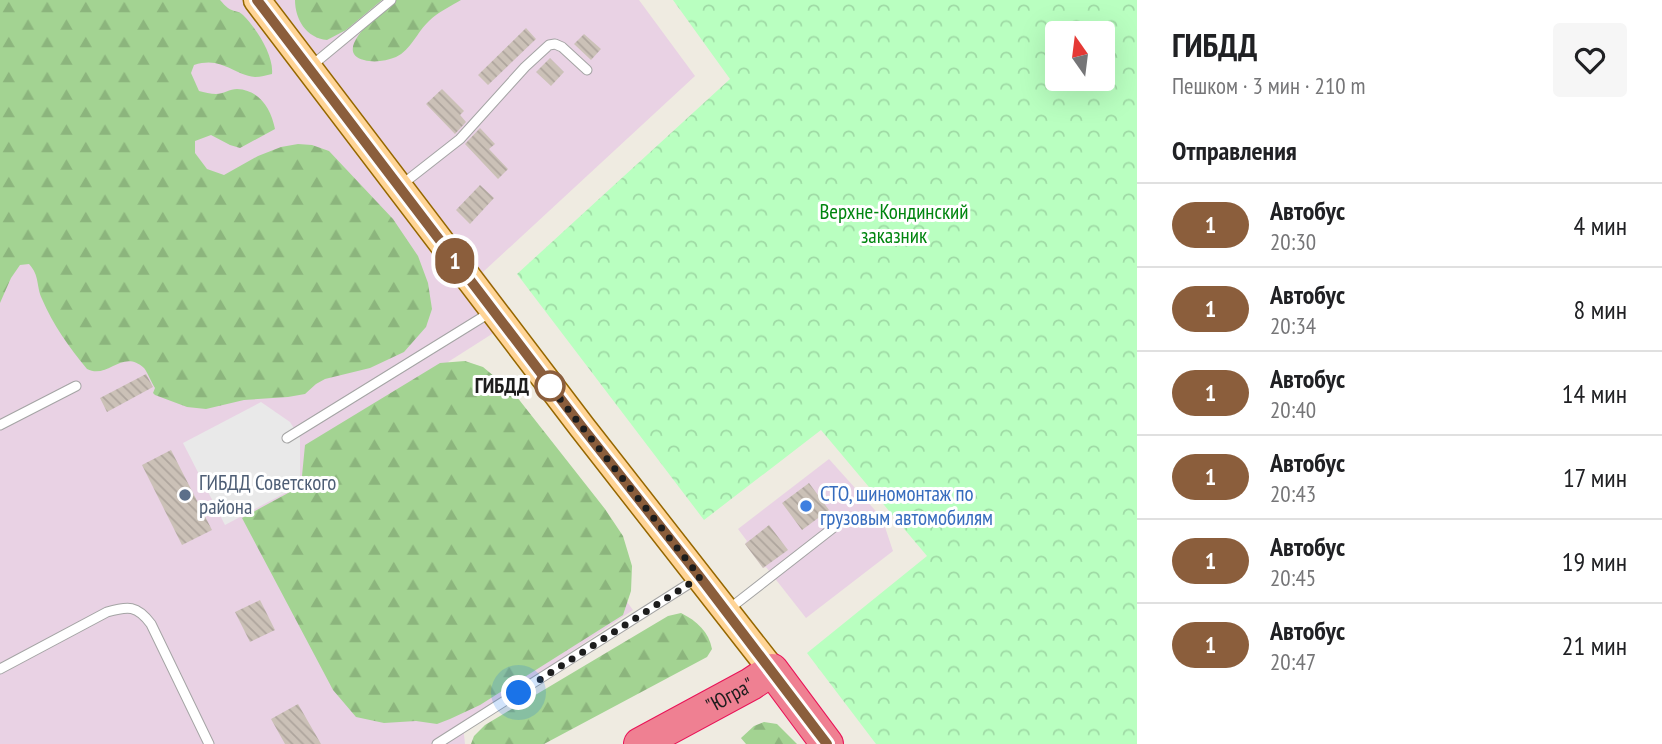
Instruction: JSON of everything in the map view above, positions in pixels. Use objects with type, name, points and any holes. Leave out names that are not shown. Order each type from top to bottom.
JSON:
[{"type":"highway","name":"\"Югра\"","points":[[640,744],[772,670],[827,744]]},
{"type":"main road","points":[[259,1],[493,311],[772,670]]},
{"type":"lane","points":[[309,68],[391,0]]},
{"type":"lane","points":[[399,187],[460,139],[525,67],[549,45],[562,47],[587,70]]},
{"type":"lane","points":[[287,438],[493,311]]},
{"type":"lane","points":[[0,425],[76,386]]},
{"type":"lane","points":[[726,611],[838,524]]},
{"type":"lane","points":[[437,744],[700,577]]},
{"type":"lane","points":[[0,668],[107,612],[123,607],[132,608],[144,615],[151,624],[209,744]]},
{"type":"shaded area","points":[[0,0],[639,0],[695,76],[483,272],[517,318],[448,362],[633,610],[463,725],[465,744],[0,744]]},
{"type":"shaded area","points":[[261,402],[290,422],[300,438],[300,485],[225,525],[183,443]]},
{"type":"shaded area","points":[[829,459],[882,518],[893,551],[806,618],[766,567],[763,568],[745,544],[747,541],[738,529]]},
{"type":"green space","points":[[0,0],[220,0],[230,9],[241,13],[263,42],[270,59],[272,74],[255,77],[212,63],[194,65],[191,73],[199,91],[216,94],[237,89],[258,97],[271,114],[275,129],[240,148],[211,135],[195,141],[195,153],[207,169],[224,175],[281,147],[312,145],[329,151],[393,219],[418,256],[428,283],[432,309],[426,327],[404,352],[370,368],[325,379],[305,394],[244,400],[206,409],[187,407],[155,395],[155,388],[147,372],[136,363],[122,362],[102,371],[87,369],[51,318],[40,294],[35,273],[29,264],[20,265],[0,303]]},
{"type":"green space","points":[[295,0],[382,0],[346,30],[327,40],[313,36],[303,26],[297,14]]},
{"type":"green space","points":[[395,0],[461,0],[440,12],[425,25],[406,50],[396,57],[372,61],[355,55],[353,48],[356,39],[372,20]]},
{"type":"green space","name":"Верхне-Кондинский заказник","points":[[673,0],[1137,0],[1137,744],[876,744],[807,653],[927,556],[821,430],[704,520],[517,274],[730,79]]},
{"type":"green space","points":[[465,361],[483,367],[513,392],[605,509],[623,536],[632,566],[631,591],[623,615],[480,705],[450,719],[437,724],[416,721],[384,723],[356,717],[333,690],[242,518],[301,486],[305,445],[440,363]]},
{"type":"green space","points":[[681,613],[697,623],[708,637],[712,649],[707,657],[544,744],[471,744],[474,736],[485,725],[668,616]]},
{"type":"green space","points":[[764,722],[777,724],[797,744],[746,744],[741,738],[754,726]]},
{"type":"building","points":[[526,28],[536,39],[488,85],[478,75]]},
{"type":"building","points":[[584,34],[601,49],[591,60],[574,44]]},
{"type":"building","points":[[550,58],[564,72],[551,86],[536,72]]},
{"type":"building","points":[[442,89],[464,111],[460,115],[466,122],[455,134],[426,104]]},
{"type":"building","points":[[480,128],[495,144],[489,149],[508,169],[498,179],[465,144]]},
{"type":"building","points":[[480,185],[494,198],[470,224],[456,210]]},
{"type":"building","points":[[146,374],[153,387],[107,412],[100,398]]},
{"type":"building","points":[[171,450],[212,530],[182,545],[142,465]]},
{"type":"building","name":"СТО, шиномонтаж по грузовым автомобилям","points":[[809,483],[829,510],[802,530],[782,503]]},
{"type":"building","points":[[769,525],[788,550],[763,568],[745,544]]},
{"type":"building","points":[[260,600],[275,630],[250,642],[235,612]]},
{"type":"building","points":[[298,704],[321,744],[285,744],[271,719]]},
{"type":"bus line","name":"1","points":[[257,0],[477,291],[827,744]]},
{"type":"place","name":"ГИБДД","points":[[550,386]]},
{"type":"place","name":"ГИБДД Советского района","points":[[185,495]]},
{"type":"place","name":"СТО, шиномонтаж по грузовым автомобилям","points":[[806,506]]},
{"type":"route","points":[[519,693],[700,577],[550,386]]}]
